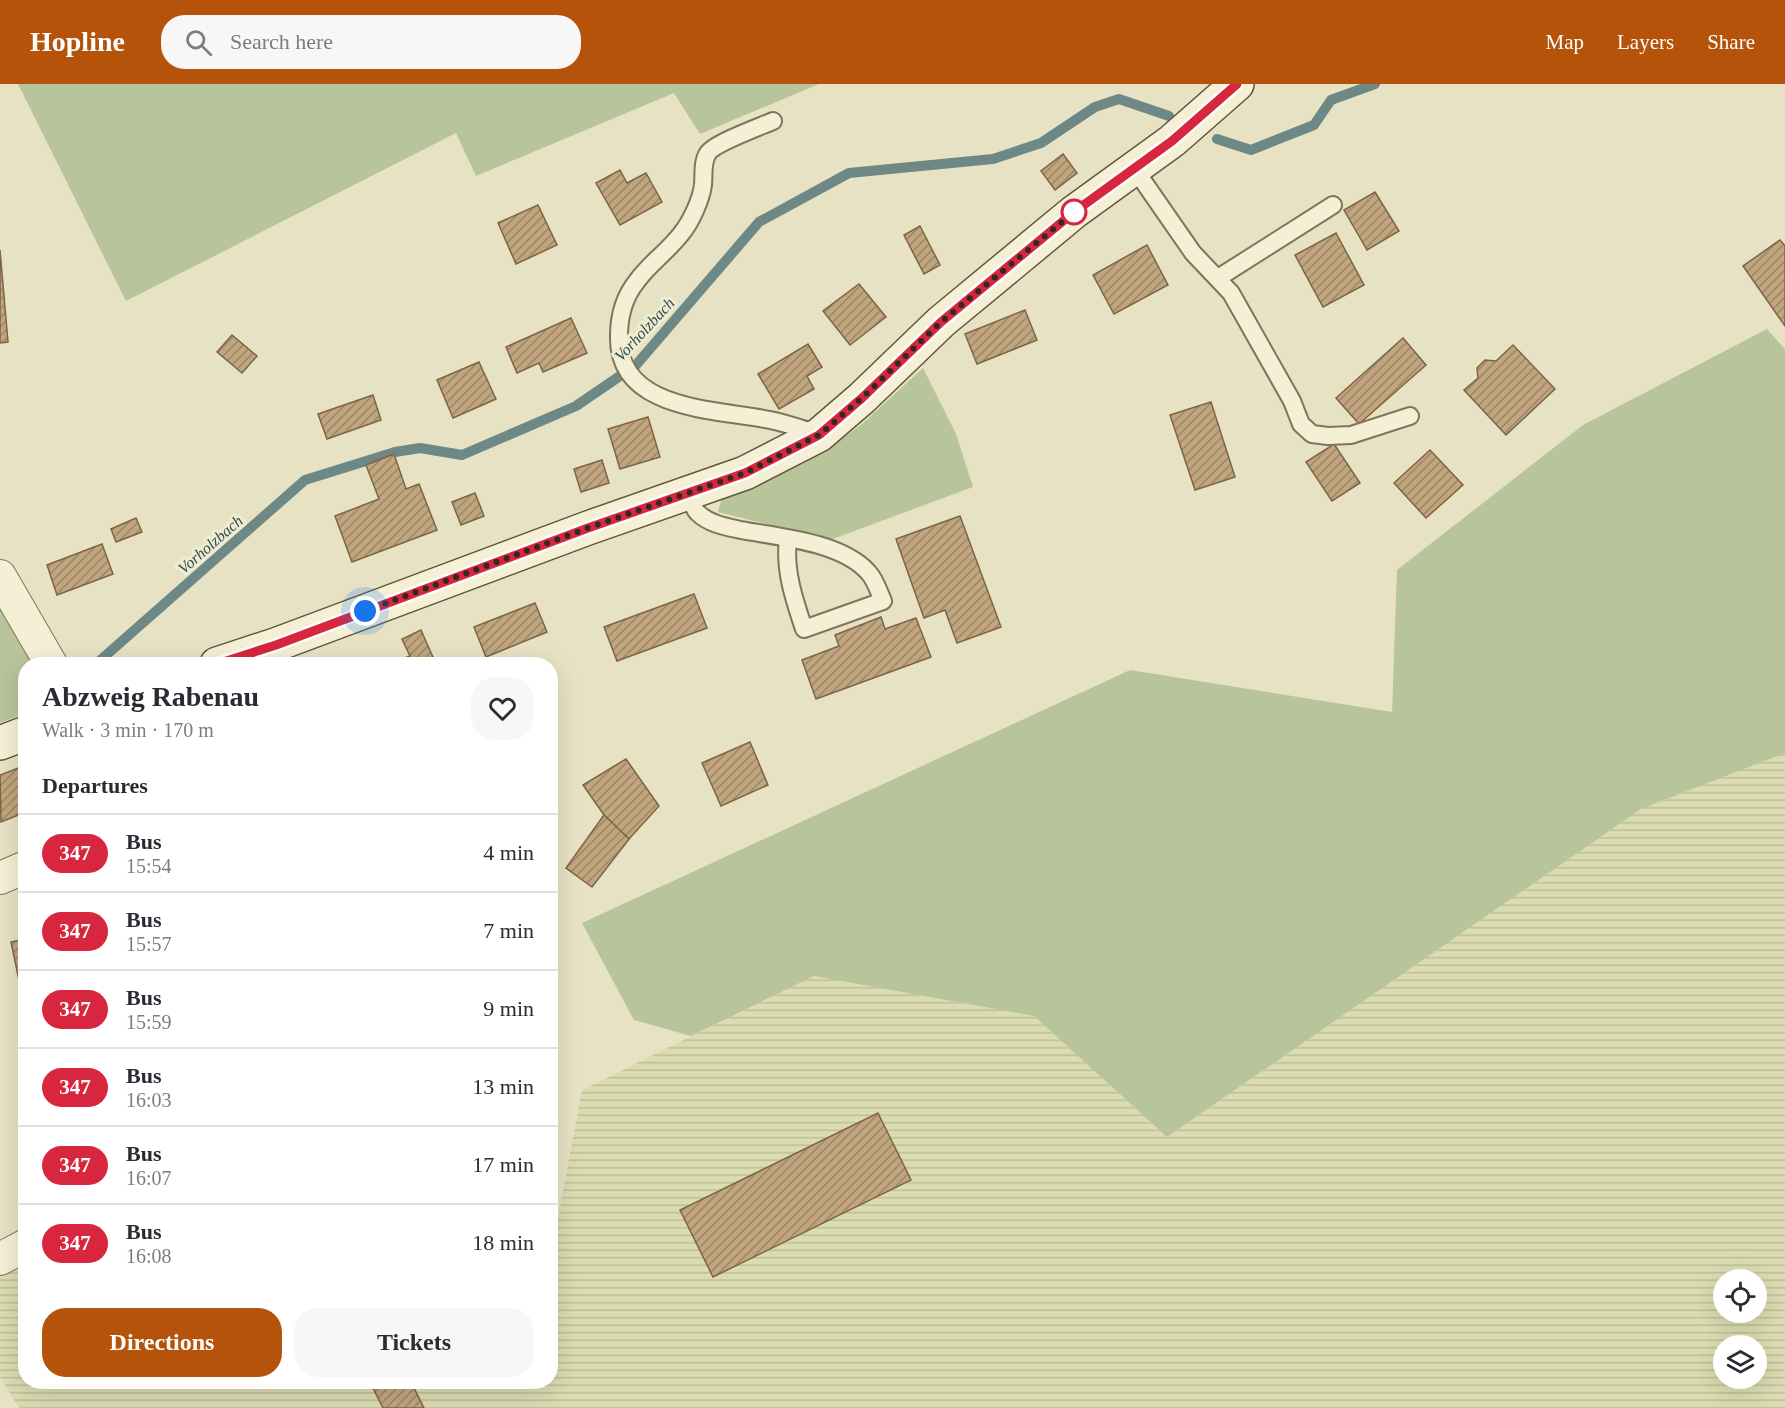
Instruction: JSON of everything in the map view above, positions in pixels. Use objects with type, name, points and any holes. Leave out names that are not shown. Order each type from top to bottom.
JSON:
[{"type":"street","points":[[236,657],[745,473],[819,435],[862,398],[941,322],[1074,212],[1172,141],[1237,84]]},
{"type":"street","points":[[0,576],[47,657]]},
{"type":"street","points":[[0,743],[18,736]]},
{"type":"street","points":[[0,878],[18,870]]},
{"type":"street","points":[[0,1259],[18,1249]]},
{"type":"lane","points":[[773,121],[718,146],[708,153],[704,165],[703,187],[682,233],[637,280],[621,308],[619,353],[631,377],[641,387],[660,398],[686,406],[773,420],[819,435]]},
{"type":"lane","points":[[1134,168],[1193,253],[1231,293],[1292,401],[1301,424],[1312,435],[1351,435],[1410,416]]},
{"type":"lane","points":[[1218,278],[1333,205]]},
{"type":"lane","points":[[690,492],[696,512],[706,520],[815,544],[860,564],[870,574],[883,601],[804,629],[789,575],[786,554],[788,539]]},
{"type":"green space","points":[[18,84],[819,84],[700,134],[674,93],[476,176],[456,133],[126,301]]},
{"type":"green space","points":[[1767,329],[1785,349],[1785,753],[1641,809],[1167,1137],[1034,1016],[814,976],[691,1036],[634,1020],[582,923],[1130,670],[1392,712],[1397,570],[1583,425]]},
{"type":"green space","points":[[923,368],[956,434],[973,487],[830,540],[718,512],[722,497],[824,452],[862,424]]},
{"type":"green space","points":[[0,602],[34,657],[18,657],[18,716],[0,723]]},
{"type":"green space","points":[[1785,753],[1785,1408],[19,1408],[0,1377],[0,1254],[18,1242],[18,1389],[558,1389],[558,1218],[582,1090],[814,976],[1034,1016],[1167,1137],[1641,809]]},
{"type":"building","points":[[1063,154],[1077,173],[1055,190],[1041,171]]},
{"type":"building","points":[[620,170],[627,183],[646,173],[662,202],[620,225],[596,183]]},
{"type":"building","points":[[1375,192],[1399,231],[1367,250],[1344,210]]},
{"type":"building","points":[[538,205],[557,245],[516,264],[498,223]]},
{"type":"building","points":[[920,226],[940,265],[924,274],[904,235]]},
{"type":"building","points":[[1336,233],[1364,285],[1323,307],[1295,255]]},
{"type":"building","points":[[1780,240],[1785,246],[1785,326],[1743,266]]},
{"type":"building","points":[[1147,245],[1168,285],[1114,314],[1093,275]]},
{"type":"building","points":[[0,250],[8,342],[0,343]]},
{"type":"building","points":[[859,284],[886,317],[850,345],[823,311]]},
{"type":"building","points":[[1025,310],[1037,340],[977,364],[965,334]]},
{"type":"building","points":[[571,318],[587,353],[543,372],[539,363],[517,373],[506,347]]},
{"type":"building","points":[[232,335],[257,356],[242,373],[217,352]]},
{"type":"building","points":[[1403,338],[1426,365],[1359,424],[1336,398]]},
{"type":"building","points":[[808,344],[822,367],[807,376],[814,389],[779,409],[758,374]]},
{"type":"building","points":[[1513,345],[1555,389],[1506,435],[1464,390],[1478,378],[1477,368],[1485,360],[1496,361]]},
{"type":"building","points":[[479,362],[496,399],[453,418],[437,380]]},
{"type":"building","points":[[373,395],[381,420],[327,439],[318,414]]},
{"type":"building","points":[[1211,402],[1235,477],[1195,490],[1170,415]]},
{"type":"building","points":[[648,417],[660,457],[620,469],[608,429]]},
{"type":"building","points":[[1334,444],[1360,483],[1332,501],[1306,462]]},
{"type":"building","points":[[1430,450],[1463,485],[1426,518],[1394,483]]},
{"type":"building","points":[[394,454],[406,489],[419,484],[437,530],[352,562],[335,516],[379,499],[366,465]]},
{"type":"building","points":[[602,460],[609,483],[581,492],[574,469]]},
{"type":"building","points":[[475,493],[484,516],[461,525],[452,502]]},
{"type":"building","points":[[960,516],[1001,627],[957,643],[945,610],[924,618],[896,539]]},
{"type":"building","points":[[136,518],[142,532],[116,542],[111,529]]},
{"type":"building","points":[[102,544],[113,574],[57,595],[47,565]]},
{"type":"building","points":[[694,594],[707,628],[617,661],[604,627]]},
{"type":"building","points":[[535,603],[547,632],[486,657],[474,627]]},
{"type":"building","points":[[881,617],[885,629],[916,618],[931,657],[816,699],[802,660],[839,646],[835,635]]},
{"type":"building","points":[[421,630],[433,657],[407,657],[410,656],[402,639]]},
{"type":"building","points":[[750,742],[768,785],[721,806],[702,763]]},
{"type":"building","points":[[626,759],[659,806],[629,839],[604,815],[583,785]]},
{"type":"building","points":[[18,768],[18,815],[1,822],[0,775]]},
{"type":"building","points":[[604,815],[629,839],[592,887],[566,868]]},
{"type":"building","points":[[18,941],[18,975],[11,942]]},
{"type":"building","points":[[878,1113],[911,1180],[713,1277],[680,1210]]},
{"type":"building","points":[[374,1389],[414,1389],[424,1408],[383,1408]]},
{"type":"waterway","name":"Vorholzbach","points":[[1217,139],[1251,150],[1314,125],[1331,100],[1375,84]]},
{"type":"waterway","name":"Vorholzbach","points":[[104,657],[305,480],[395,452],[420,448],[462,455],[576,406],[636,365],[759,222],[849,173],[993,159],[1041,143],[1095,107],[1119,99],[1169,116]]},
{"type":"bus line","name":"347","points":[[239,657],[588,528],[745,473],[819,435],[862,398],[941,322],[1074,212],[1172,141],[1237,84]]},
{"type":"route","points":[[365,611],[588,528],[745,473],[819,435],[862,398],[941,322],[1074,212]]}]
